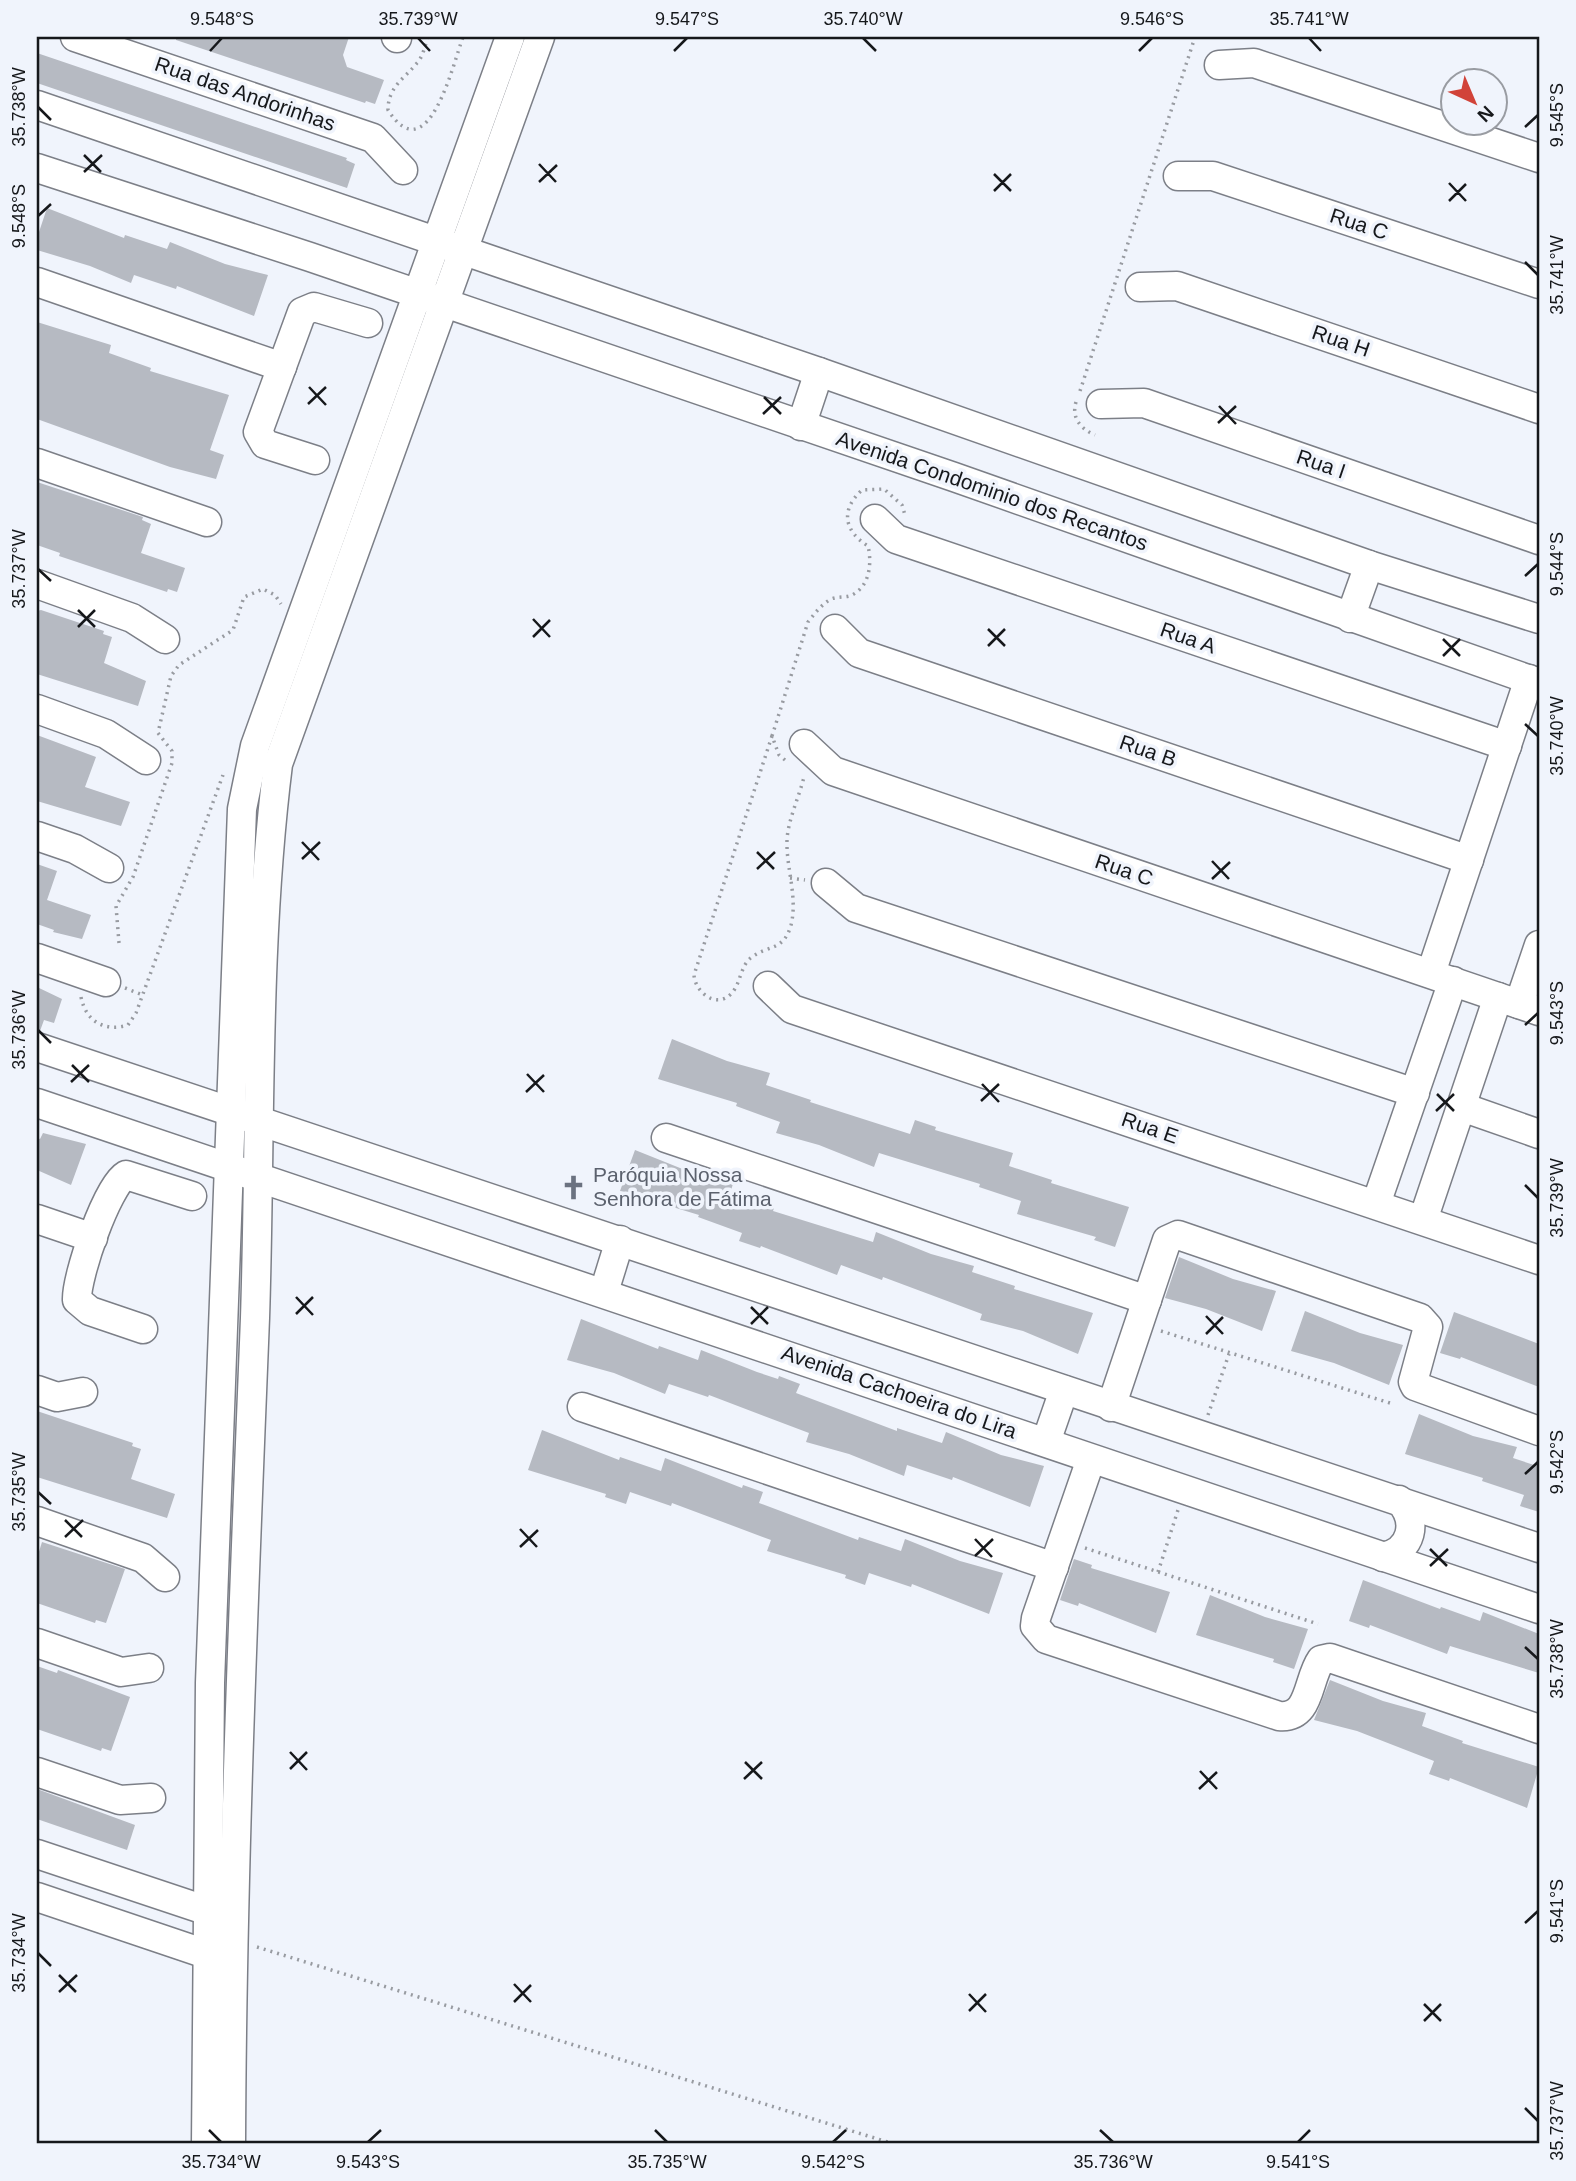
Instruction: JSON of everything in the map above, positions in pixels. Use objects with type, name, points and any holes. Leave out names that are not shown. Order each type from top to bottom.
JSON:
[{"type":"street","name":"Rua das Andorinhas","points":[[75,37],[373,138],[403,170]]},
{"type":"street","points":[[449,248],[510,37]]},
{"type":"street","points":[[206,2144],[211,1669],[242,808],[255,747],[449,248],[540,37]]},
{"type":"street","points":[[1219,65],[1254,63],[1539,158]]},
{"type":"street","points":[[37,105],[449,248],[819,372],[1369,565],[1539,619]]},
{"type":"street","name":"Avenida Condominio dos Recantos","points":[[37,168],[954,477],[1534,681]]},
{"type":"street","name":"Rua C","points":[[1178,176],[1213,176],[1539,284]]},
{"type":"street","points":[[37,282],[282,367]]},
{"type":"street","name":"Rua H","points":[[1140,287],[1177,286],[1539,409]]},
{"type":"street","points":[[231,2144],[232,1939],[270,828],[278,764],[430,300]]},
{"type":"street","points":[[315,460],[260,439],[258,432],[302,312],[307,308],[368,323]]},
{"type":"street","points":[[801,426],[819,372]]},
{"type":"street","name":"Rua I","points":[[1101,404],[1144,403],[1539,540]]},
{"type":"street","points":[[37,463],[207,522]]},
{"type":"street","name":"Rua A","points":[[875,519],[896,539],[1507,746]]},
{"type":"street","points":[[1350,618],[1369,565]]},
{"type":"street","points":[[37,584],[132,618],[165,639]]},
{"type":"street","name":"Rua B","points":[[835,629],[859,653],[1469,860]]},
{"type":"street","points":[[1376,1204],[1415,1093],[1469,860],[1507,746],[1534,681]]},
{"type":"street","points":[[37,709],[106,734],[146,760]]},
{"type":"street","name":"Rua C","points":[[798,758],[1519,1004]]},
{"type":"street","points":[[37,836],[75,849],[109,868]]},
{"type":"street","points":[[826,883],[856,908],[1415,1093]]},
{"type":"street","points":[[1423,1220],[1462,1107],[1519,1004],[1539,945]]},
{"type":"street","points":[[37,958],[106,982]]},
{"type":"street","name":"Rua E","points":[[768,986],[792,1009],[1539,1260]]},
{"type":"street","points":[[37,1047],[620,1240],[1111,1408],[1202,1434],[1539,1548]]},
{"type":"street","name":"Avenida Cachoeira do Lira","points":[[37,1104],[604,1292],[1539,1609]]},
{"type":"street","points":[[1462,1107],[1539,1134]]},
{"type":"street","points":[[666,1138],[1143,1312]]},
{"type":"street","points":[[143,1329],[90,1311],[77,1300],[93,1238],[113,1187],[126,1175],[192,1196]]},
{"type":"street","points":[[37,1219],[93,1238]]},
{"type":"street","points":[[1111,1408],[1167,1240],[1178,1236],[1420,1318],[1428,1327],[1413,1382],[1415,1386],[1539,1431]]},
{"type":"street","points":[[604,1292],[620,1240]]},
{"type":"street","points":[[37,1390],[57,1397],[83,1392]]},
{"type":"street","points":[[1046,1442],[1064,1390]]},
{"type":"street","points":[[582,1408],[1059,1554]]},
{"type":"street","points":[[1091,1459],[1035,1626],[1046,1639],[1279,1716],[1290,1717],[1297,1712],[1304,1704],[1316,1667],[1321,1660],[1330,1658],[1539,1730]]},
{"type":"street","points":[[1383,1557],[1399,1551],[1410,1534],[1410,1516],[1399,1500]]},
{"type":"street","points":[[37,1521],[144,1558],[165,1577]]},
{"type":"street","points":[[37,1643],[121,1672],[149,1668]]},
{"type":"street","points":[[37,1772],[120,1800],[151,1798]]},
{"type":"street","points":[[37,1854],[208,1911]]},
{"type":"street","points":[[37,1897],[206,1954]]},
{"type":"path","points":[[428,37],[419,62],[394,87],[388,99],[388,110],[403,127],[414,129],[429,121],[439,106],[463,37]]},
{"type":"path","points":[[1096,435],[1078,423],[1074,410],[1195,37]]},
{"type":"path","points":[[772,736],[779,755],[798,758],[804,777],[787,836],[794,904],[791,927],[782,943],[749,958],[733,991],[719,1000],[712,1000],[699,990],[694,975],[808,622],[829,600],[850,597],[860,590],[872,563],[868,547],[856,539],[847,525],[847,509],[855,497],[871,488],[893,494],[902,505],[903,524]]},
{"type":"path","points":[[119,943],[116,906],[133,877],[172,763],[172,751],[158,733],[171,676],[179,664],[233,630],[244,597],[264,589],[280,600],[283,610]]},
{"type":"path","points":[[80,995],[83,1007],[93,1020],[103,1027],[128,1025],[136,1013],[227,764]]},
{"type":"path","points":[[1143,1312],[1229,1354],[1393,1404]]},
{"type":"path","points":[[1202,1434],[1229,1354]]},
{"type":"path","points":[[1158,1572],[1185,1489]]},
{"type":"path","points":[[1059,1554],[1158,1572],[1318,1623]]},
{"type":"path","points":[[232,1939],[894,2144]]},
{"type":"building","points":[[176,37],[349,37],[343,55],[347,67],[384,80],[375,104],[365,103],[176,40]]},
{"type":"building","points":[[37,53],[347,158],[346,160],[355,164],[347,188],[37,83]]},
{"type":"building","points":[[47,208],[124,238],[125,235],[167,249],[170,242],[225,264],[268,275],[254,316],[177,286],[176,289],[134,275],[131,283],[90,266],[37,250],[37,238]]},
{"type":"building","points":[[37,322],[111,345],[109,353],[151,368],[150,371],[229,395],[210,450],[224,455],[216,479],[170,467],[37,419]]},
{"type":"building","points":[[37,482],[143,517],[142,520],[151,524],[141,553],[185,568],[177,592],[168,589],[167,592],[59,556],[60,553],[37,545]]},
{"type":"building","points":[[41,610],[104,631],[103,634],[112,637],[104,663],[146,681],[138,706],[37,674],[37,611]]},
{"type":"building","points":[[37,735],[96,757],[85,787],[130,802],[121,826],[37,801]]},
{"type":"building","points":[[37,864],[57,871],[47,900],[91,915],[82,939],[53,932],[54,930],[37,924]]},
{"type":"building","points":[[37,987],[62,999],[54,1023],[44,1020],[40,1031],[37,1031]]},
{"type":"building","points":[[672,1039],[727,1061],[770,1073],[766,1085],[811,1100],[810,1102],[910,1134],[915,1120],[936,1127],[935,1130],[1013,1153],[1009,1166],[1052,1180],[1051,1183],[1129,1207],[1115,1247],[1094,1240],[1096,1237],[1017,1214],[1021,1201],[979,1187],[980,1184],[879,1153],[874,1167],[819,1145],[776,1133],[780,1122],[736,1106],[737,1103],[658,1079]]},
{"type":"building","points":[[43,1133],[86,1144],[71,1185],[37,1170],[37,1138],[40,1139]]},
{"type":"building","points":[[635,1150],[690,1172],[733,1184],[730,1193],[774,1208],[773,1211],[873,1242],[876,1232],[931,1254],[974,1266],[972,1272],[1015,1286],[1014,1289],[1093,1313],[1078,1354],[1023,1331],[980,1320],[982,1314],[883,1277],[882,1280],[841,1265],[837,1275],[761,1246],[760,1248],[739,1241],[742,1233],[698,1217],[699,1215],[620,1191]]},
{"type":"building","points":[[1179,1257],[1233,1279],[1276,1291],[1262,1331],[1206,1309],[1165,1298]]},
{"type":"building","points":[[1305,1311],[1360,1333],[1403,1345],[1389,1385],[1334,1363],[1291,1351]]},
{"type":"building","points":[[1454,1312],[1539,1344],[1539,1387],[1461,1357],[1460,1359],[1440,1353]]},
{"type":"building","points":[[581,1319],[658,1349],[659,1346],[698,1360],[701,1350],[778,1379],[779,1376],[800,1384],[796,1393],[897,1431],[897,1428],[942,1443],[946,1432],[1001,1455],[1044,1466],[1030,1507],[953,1477],[952,1480],[907,1465],[904,1476],[849,1454],[806,1442],[809,1433],[709,1395],[708,1397],[669,1384],[665,1394],[614,1373],[567,1360]]},
{"type":"building","points":[[37,1411],[133,1443],[132,1446],[141,1449],[131,1479],[175,1494],[167,1518],[37,1477]]},
{"type":"building","points":[[1419,1414],[1473,1436],[1517,1447],[1513,1458],[1534,1465],[1539,1457],[1539,1512],[1520,1506],[1524,1495],[1482,1481],[1483,1478],[1405,1454]]},
{"type":"building","points":[[542,1430],[619,1460],[620,1457],[661,1471],[665,1458],[742,1488],[743,1485],[763,1492],[759,1503],[858,1540],[859,1537],[901,1551],[905,1539],[960,1561],[1003,1573],[989,1614],[912,1584],[911,1587],[869,1573],[865,1585],[845,1578],[846,1575],[767,1551],[771,1540],[672,1503],[671,1506],[630,1492],[626,1504],[605,1497],[606,1494],[528,1470]]},
{"type":"building","points":[[42,1542],[125,1569],[106,1623],[96,1620],[95,1623],[37,1603],[37,1558]]},
{"type":"building","points":[[1074,1559],[1092,1565],[1091,1568],[1170,1592],[1156,1633],[1079,1603],[1078,1606],[1060,1600]]},
{"type":"building","points":[[1363,1580],[1440,1609],[1441,1607],[1480,1621],[1483,1612],[1539,1634],[1539,1673],[1450,1646],[1447,1654],[1370,1625],[1369,1628],[1349,1621]]},
{"type":"building","points":[[1210,1595],[1265,1617],[1308,1629],[1294,1669],[1273,1662],[1274,1659],[1196,1635]]},
{"type":"building","points":[[37,1666],[57,1673],[58,1670],[130,1697],[111,1751],[102,1748],[101,1751],[37,1729]]},
{"type":"building","points":[[1330,1680],[1383,1701],[1426,1713],[1422,1726],[1463,1741],[1462,1743],[1539,1767],[1527,1808],[1450,1778],[1449,1781],[1429,1774],[1434,1761],[1357,1731],[1314,1720]]},
{"type":"building","points":[[37,1789],[135,1825],[127,1850],[37,1819]]},
{"type":"place","name":"Paróquia Nossa Senhora de Fátima","points":[[573,1187]]}]
